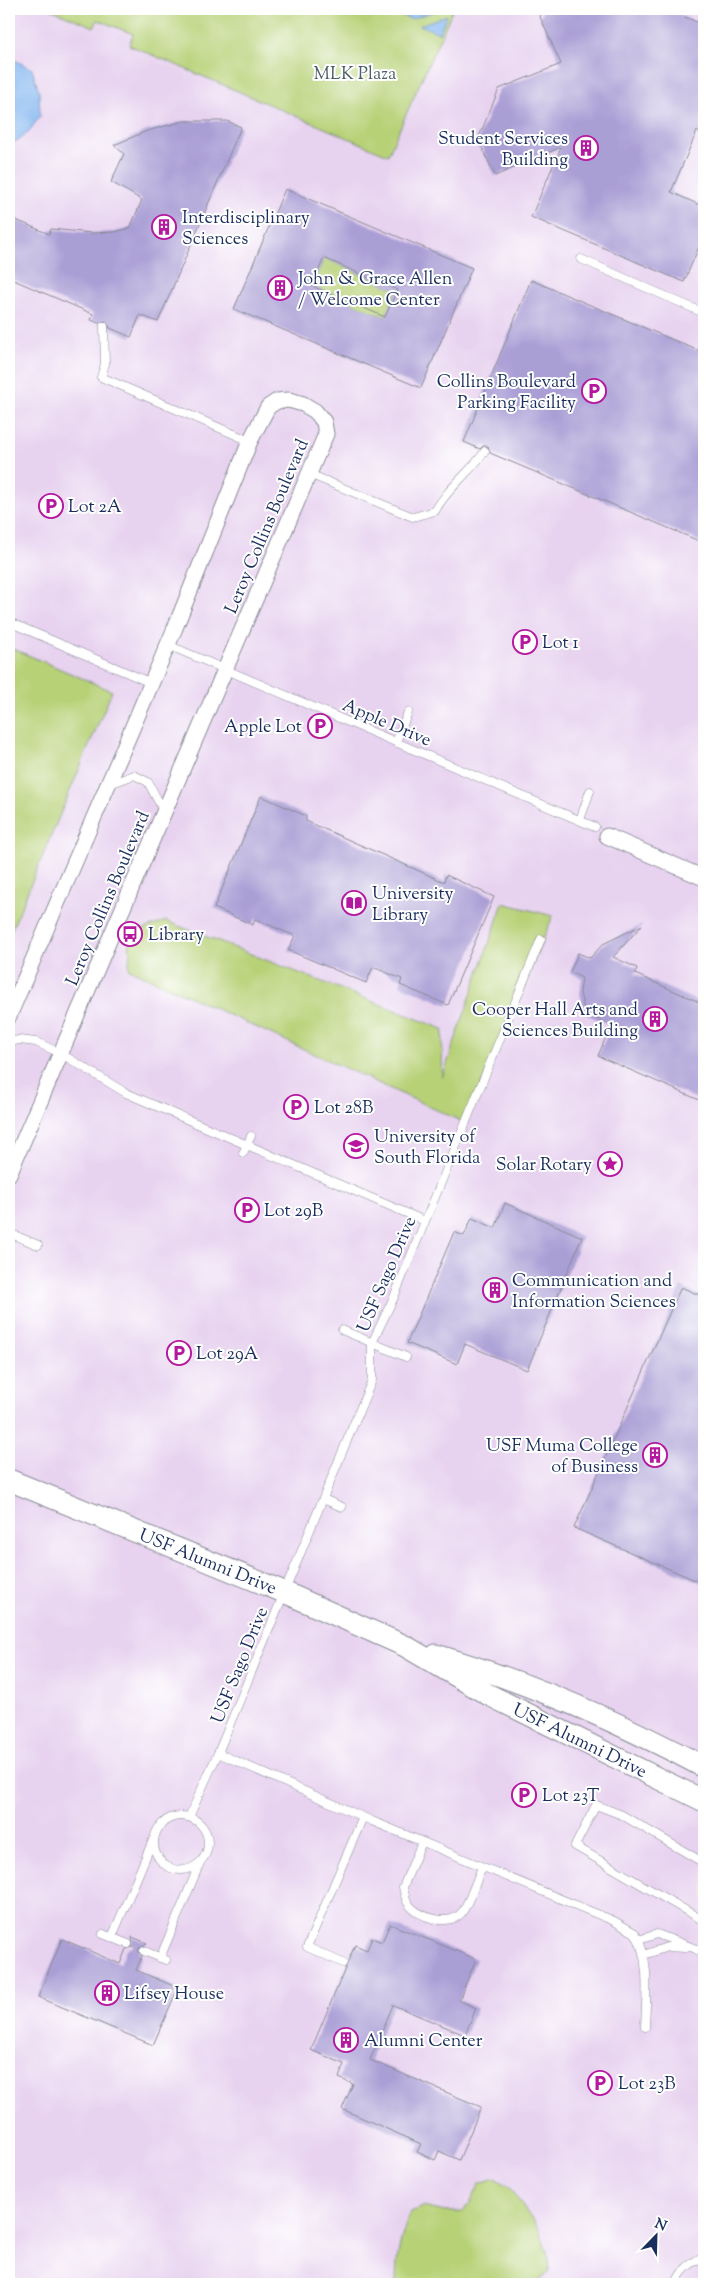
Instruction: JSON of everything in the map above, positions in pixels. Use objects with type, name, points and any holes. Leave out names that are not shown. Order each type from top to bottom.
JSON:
[{"type":"street","name":"Leroy Collins Boulevard","points":[[9,1016],[168,645],[250,441],[268,407],[277,401],[290,400],[303,404],[315,411],[324,422],[326,434],[9,1174]]},
{"type":"street","points":[[601,832],[704,878]]},
{"type":"street","name":"USF Alumni Drive","points":[[9,1480],[284,1592],[405,1646],[489,1695],[704,1801]]},
{"type":"street","name":"USF Alumni Drive","points":[[405,1646],[494,1672],[645,1736],[704,1767]]},
{"type":"lane","points":[[581,260],[704,313]]},
{"type":"lane","points":[[104,326],[105,364],[102,377],[250,441]]},
{"type":"lane","points":[[309,474],[413,517],[435,511],[446,494],[467,474],[485,451]]},
{"type":"lane","points":[[9,622],[151,683]]},
{"type":"lane","name":"Apple Drive","points":[[168,645],[580,820],[601,832]]},
{"type":"lane","points":[[396,742],[408,712]]},
{"type":"lane","points":[[107,785],[134,776],[148,782],[164,812]]},
{"type":"lane","points":[[580,820],[590,791]]},
{"type":"lane","name":"USF Sago Drive","points":[[189,1817],[218,1753],[372,1380],[372,1343],[385,1317],[541,939]]},
{"type":"lane","points":[[9,1042],[18,1040],[36,1042],[60,1053],[126,1093],[425,1221]]},
{"type":"lane","points":[[243,1153],[251,1136]]},
{"type":"lane","points":[[9,1232],[38,1246]]},
{"type":"lane","points":[[342,1330],[406,1357]]},
{"type":"lane","points":[[323,1499],[342,1507]]},
{"type":"lane","points":[[218,1753],[422,1842],[614,1922],[635,1933],[644,1955],[645,2027]]},
{"type":"lane","points":[[704,1863],[622,1815],[596,1805],[575,1846],[704,1921]]},
{"type":"lane","points":[[343,1962],[307,1947],[363,1816]]},
{"type":"lane","points":[[112,1938],[161,1824],[172,1817],[189,1817],[203,1826],[207,1834],[207,1851],[163,1959],[144,1951]]},
{"type":"lane","points":[[154,1838],[157,1856],[168,1866],[185,1870],[202,1860]]},
{"type":"lane","points":[[422,1842],[403,1887],[408,1903],[420,1913],[432,1918],[448,1920],[462,1913],[482,1867]]},
{"type":"lane","points":[[103,1934],[128,1944]]},
{"type":"lane","points":[[639,1940],[657,1934],[704,1954]]},
{"type":"lane","points":[[644,1955],[667,1947],[696,1949]]},
{"type":"lane","points":[[676,2284],[677,2279],[690,2263],[704,2256]]},
{"type":"shaded area","name":"University of South Florida","points":[[9,9],[704,9],[704,2284],[9,2284]]},
{"type":"green space","name":"MLK Plaza","points":[[50,9],[453,9],[388,155],[129,45],[133,34],[98,20],[94,27]]},
{"type":"green space","points":[[324,258],[397,290],[385,317],[312,286]]},
{"type":"green space","points":[[9,647],[112,691],[9,936]]},
{"type":"green space","points":[[503,903],[553,916],[465,1123],[129,969],[130,934],[166,921],[443,1029],[442,1078]]},
{"type":"green space","points":[[495,2178],[509,2187],[540,2231],[548,2255],[549,2273],[534,2284],[396,2284],[399,2247],[411,2212],[422,2207],[446,2212],[460,2212],[471,2202],[480,2183]]},
{"type":"water","points":[[386,9],[442,9],[410,19]]},
{"type":"water","points":[[447,15],[439,33],[420,25]]},
{"type":"water","points":[[15,60],[32,69],[39,91],[40,116],[28,133],[9,146],[9,64]]},
{"type":"building","name":"Student Services Building","points":[[543,9],[666,9],[704,25],[704,135],[697,131],[671,192],[704,207],[704,235],[684,282],[531,217],[561,147],[495,176],[478,139],[499,89],[561,64],[540,17]]},
{"type":"building","name":"Interdisciplinary Sciences","points":[[184,121],[227,121],[241,127],[158,322],[140,315],[131,337],[110,328],[106,321],[99,323],[91,320],[93,314],[9,278],[9,217],[49,234],[51,229],[91,233],[115,232],[130,228],[142,200],[111,182],[124,154],[114,145],[147,131]]},
{"type":"building","name":"John & Grace Allen / Welcome Center","points":[[285,189],[472,268],[421,388],[234,309]],"holes":[[[324,258],[397,290],[385,317],[312,286]]]},
{"type":"building","name":"Collins Boulevard Parking Facility","points":[[531,280],[704,353],[704,543],[490,453],[488,446],[483,446],[480,449],[464,442]]},
{"type":"building","name":"University Library","points":[[261,796],[306,816],[306,821],[444,882],[446,875],[494,897],[448,1005],[400,985],[402,979],[373,967],[366,983],[288,950],[295,936],[255,919],[253,925],[214,908]]},
{"type":"building","name":"Cooper Hall Arts and Sciences Building","points":[[642,925],[613,957],[637,968],[635,974],[704,1004],[704,1102],[598,1056],[611,1025],[585,1014],[580,993],[582,978],[570,972],[578,953],[590,958],[603,944]]},
{"type":"building","name":"Communication and Information Sciences","points":[[505,1203],[582,1237],[527,1370],[465,1344],[457,1364],[407,1343],[454,1232],[464,1236],[472,1218],[495,1228]]},
{"type":"building","name":"USF Muma College of Business","points":[[681,1287],[704,1297],[704,1584],[574,1528]]},
{"type":"building","name":"Alumni Center","points":[[390,1924],[476,1959],[459,2000],[476,2008],[465,2035],[393,2005],[370,2060],[481,2107],[459,2160],[439,2151],[435,2160],[417,2152],[421,2144],[342,2109],[353,2084],[339,2078],[344,2064],[311,2050],[355,1945],[367,1950],[372,1938],[382,1942]]},
{"type":"building","name":"Lifsey House","points":[[132,1937],[147,1943],[139,1948],[142,1956],[136,1970],[178,1988],[153,2045],[38,1997],[62,1939],[120,1964],[126,1949],[133,1947]]},
{"type":"place","name":"Student Services Building","points":[[586,148]]},
{"type":"place","name":"Interdisciplinary Sciences","points":[[164,227]]},
{"type":"place","name":"John & Grace Allen / Welcome Center","points":[[280,288]]},
{"type":"place","name":"Collins Boulevard Parking Facility","points":[[594,391]]},
{"type":"place","name":"Lot 2A","points":[[51,506]]},
{"type":"place","name":"Lot 1","points":[[525,642]]},
{"type":"place","name":"Apple Lot","points":[[320,726]]},
{"type":"place","name":"University Library","points":[[354,903]]},
{"type":"place","name":"Library","points":[[130,934]]},
{"type":"place","name":"Cooper Hall Arts and Sciences Building","points":[[655,1019]]},
{"type":"place","name":"Lot 28B","points":[[296,1107]]},
{"type":"place","name":"University of South Florida","points":[[356,1146]]},
{"type":"place","name":"Solar Rotary","points":[[610,1164]]},
{"type":"place","name":"Lot 29B","points":[[247,1210]]},
{"type":"place","name":"Communication and Information Sciences","points":[[495,1290]]},
{"type":"place","name":"Lot 29A","points":[[179,1353]]},
{"type":"place","name":"USF Muma College of Business","points":[[655,1455]]},
{"type":"place","name":"Lot 23T","points":[[524,1795]]},
{"type":"place","name":"Lifsey House","points":[[107,1993]]},
{"type":"place","name":"Alumni Center","points":[[346,2040]]},
{"type":"place","name":"Lot 23B","points":[[600,2083]]}]
